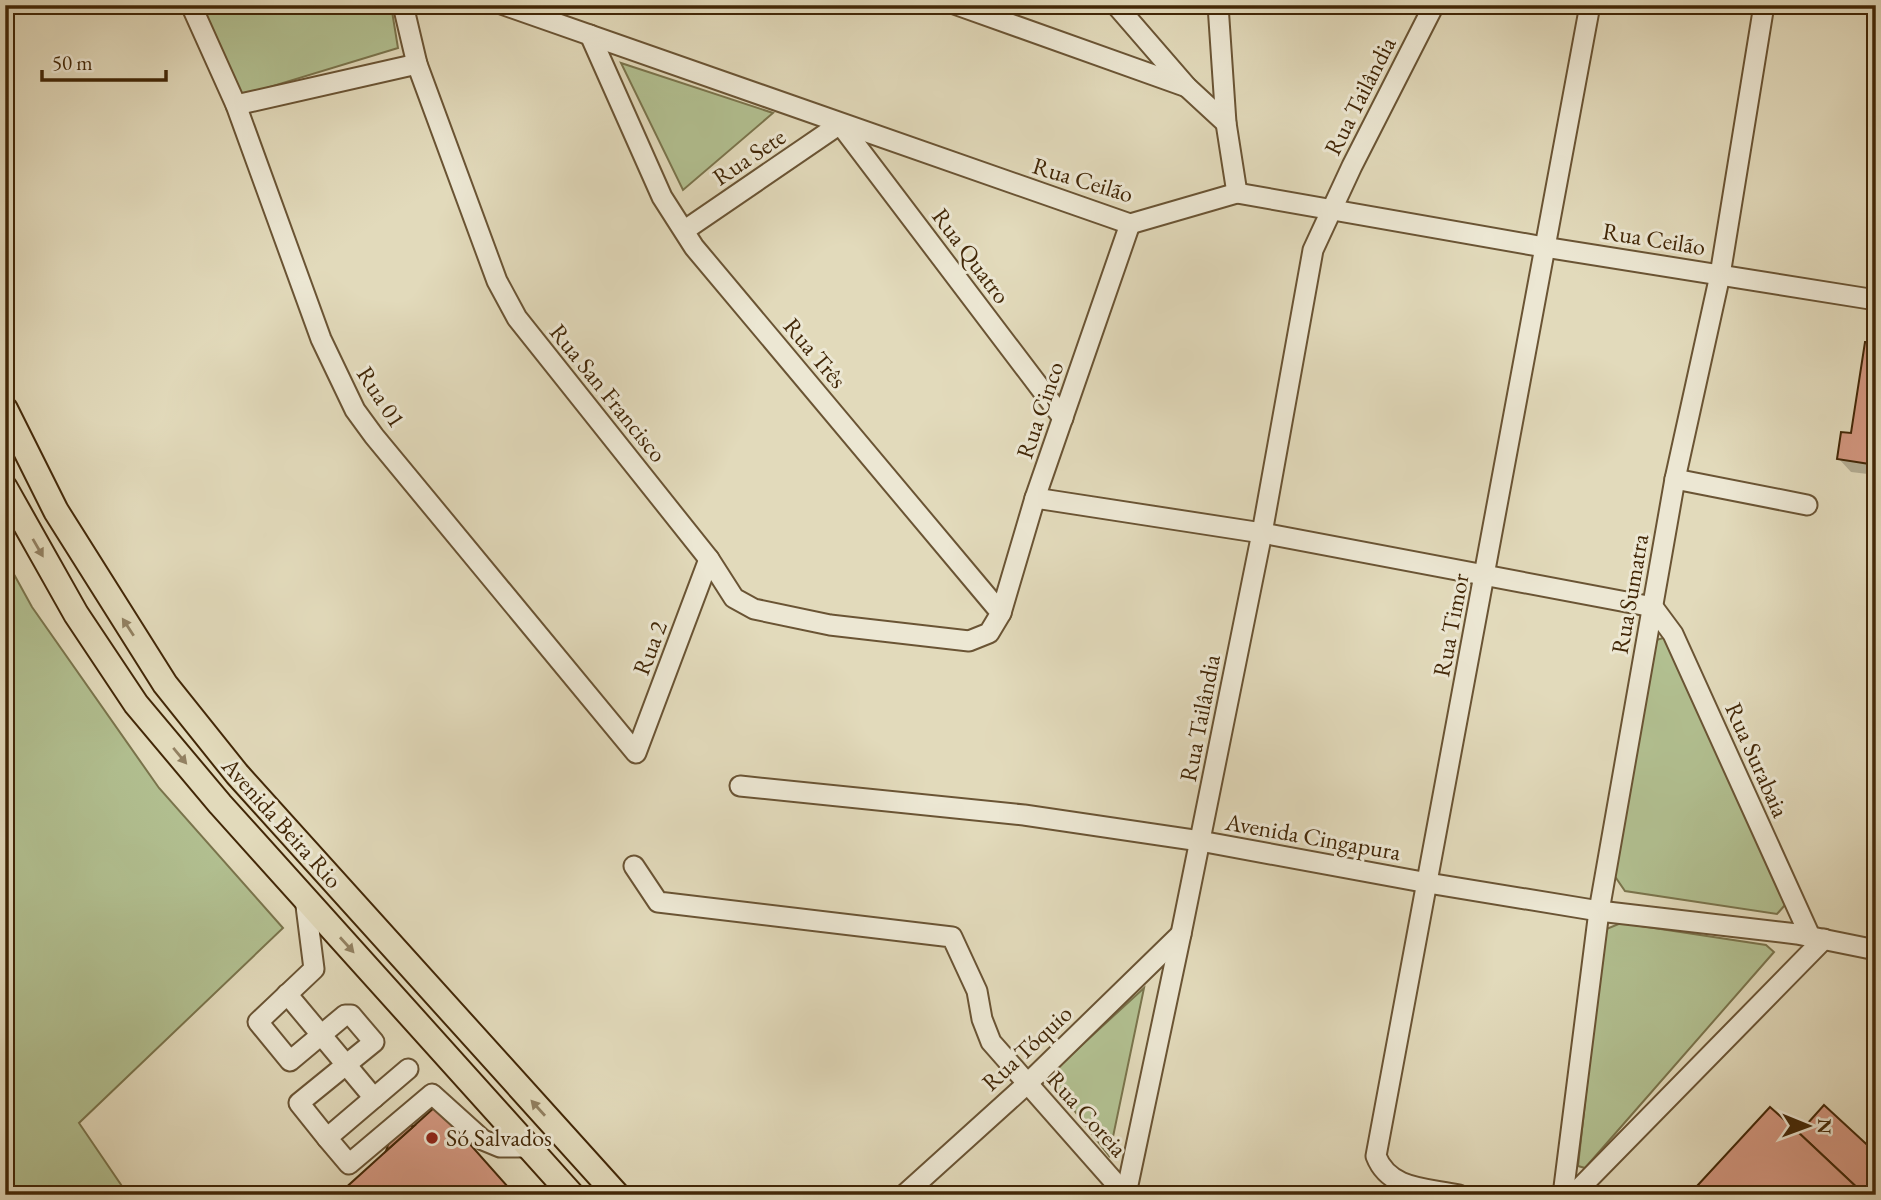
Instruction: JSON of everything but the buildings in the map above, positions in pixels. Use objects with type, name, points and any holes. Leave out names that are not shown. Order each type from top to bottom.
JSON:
[{"type":"main road","name":"Avenida Beira Rio","points":[[5,409],[56,511],[165,684],[237,774],[617,1195]]},
{"type":"main road","name":"Avenida Beira Rio","points":[[5,488],[76,614],[136,704],[220,804],[572,1195]]},
{"type":"main road","points":[[534,1152],[563,1135]]},
{"type":"street","name":"Rua 01","points":[[191,5],[236,105],[321,339],[355,410],[636,753]]},
{"type":"street","name":"Rua San Francisco","points":[[404,5],[417,64],[497,281],[517,318],[709,559],[734,597],[754,609],[830,625],[969,641],[989,633],[1001,613]]},
{"type":"street","name":"Rua Ceilão","points":[[504,5],[1130,224],[1237,193],[1544,247],[1876,300]]},
{"type":"street","points":[[957,5],[1187,87]]},
{"type":"street","points":[[1116,5],[1187,87],[1226,123]]},
{"type":"street","points":[[1218,5],[1226,123],[1237,193]]},
{"type":"street","name":"Rua Tailândia","points":[[1126,1195],[1262,534],[1313,250],[1434,5]]},
{"type":"street","name":"Rua Timor","points":[[1459,1195],[1397,1183],[1381,1169],[1376,1156],[1590,5]]},
{"type":"street","name":"Rua Sumatra","points":[[1563,1195],[1599,911],[1675,479],[1720,275],[1764,5]]},
{"type":"street","name":"Rua Três","points":[[590,35],[662,197],[694,247],[1001,613]]},
{"type":"street","points":[[236,105],[417,64]]},
{"type":"street","name":"Rua Sete","points":[[685,230],[840,124]]},
{"type":"street","name":"Rua Quatro","points":[[840,124],[1063,418]]},
{"type":"street","name":"Rua Cinco","points":[[1001,613],[1035,498],[1130,224]]},
{"type":"street","points":[[1675,479],[1807,505]]},
{"type":"street","points":[[1035,498],[1262,534],[1653,607]]},
{"type":"street","name":"Rua 2","points":[[636,753],[709,559]]},
{"type":"street","name":"Rua Surabaia","points":[[1653,607],[1673,634],[1817,938]]},
{"type":"street","name":"Avenida Cingapura","points":[[740,786],[1024,815],[1200,841],[1599,911],[1817,938],[1876,950]]},
{"type":"street","name":"Rua Coreia","points":[[634,866],[658,902],[952,937],[976,991],[991,1042],[1126,1195]]},
{"type":"street","points":[[305,898],[314,970],[258,1021],[290,1061],[345,1014],[351,1015],[374,1042],[299,1103],[349,1164],[432,1094],[483,1140],[500,1147],[534,1152]]},
{"type":"street","name":"Rua Tóquio","points":[[904,1195],[1028,1083],[1181,934]]},
{"type":"street","points":[[1573,1195],[1817,938]]},
{"type":"street","points":[[287,994],[374,1098]]},
{"type":"street","points":[[327,1138],[408,1069]]},
{"type":"green space","points":[[193,5],[391,5],[398,48],[240,96]]},
{"type":"green space","points":[[621,63],[773,113],[683,190]]},
{"type":"green space","points":[[5,558],[32,607],[159,788],[283,928],[79,1123],[128,1195],[5,1195]]},
{"type":"green space","points":[[1667,637],[1785,905],[1777,914],[1625,891],[1614,875],[1656,640]]},
{"type":"green space","points":[[1621,923],[1766,945],[1774,952],[1585,1168],[1578,1166],[1604,930]]},
{"type":"green space","points":[[1144,988],[1109,1156],[1048,1076]]},
{"type":"place","name":"Só Salvados","points":[[432,1138]]}]
